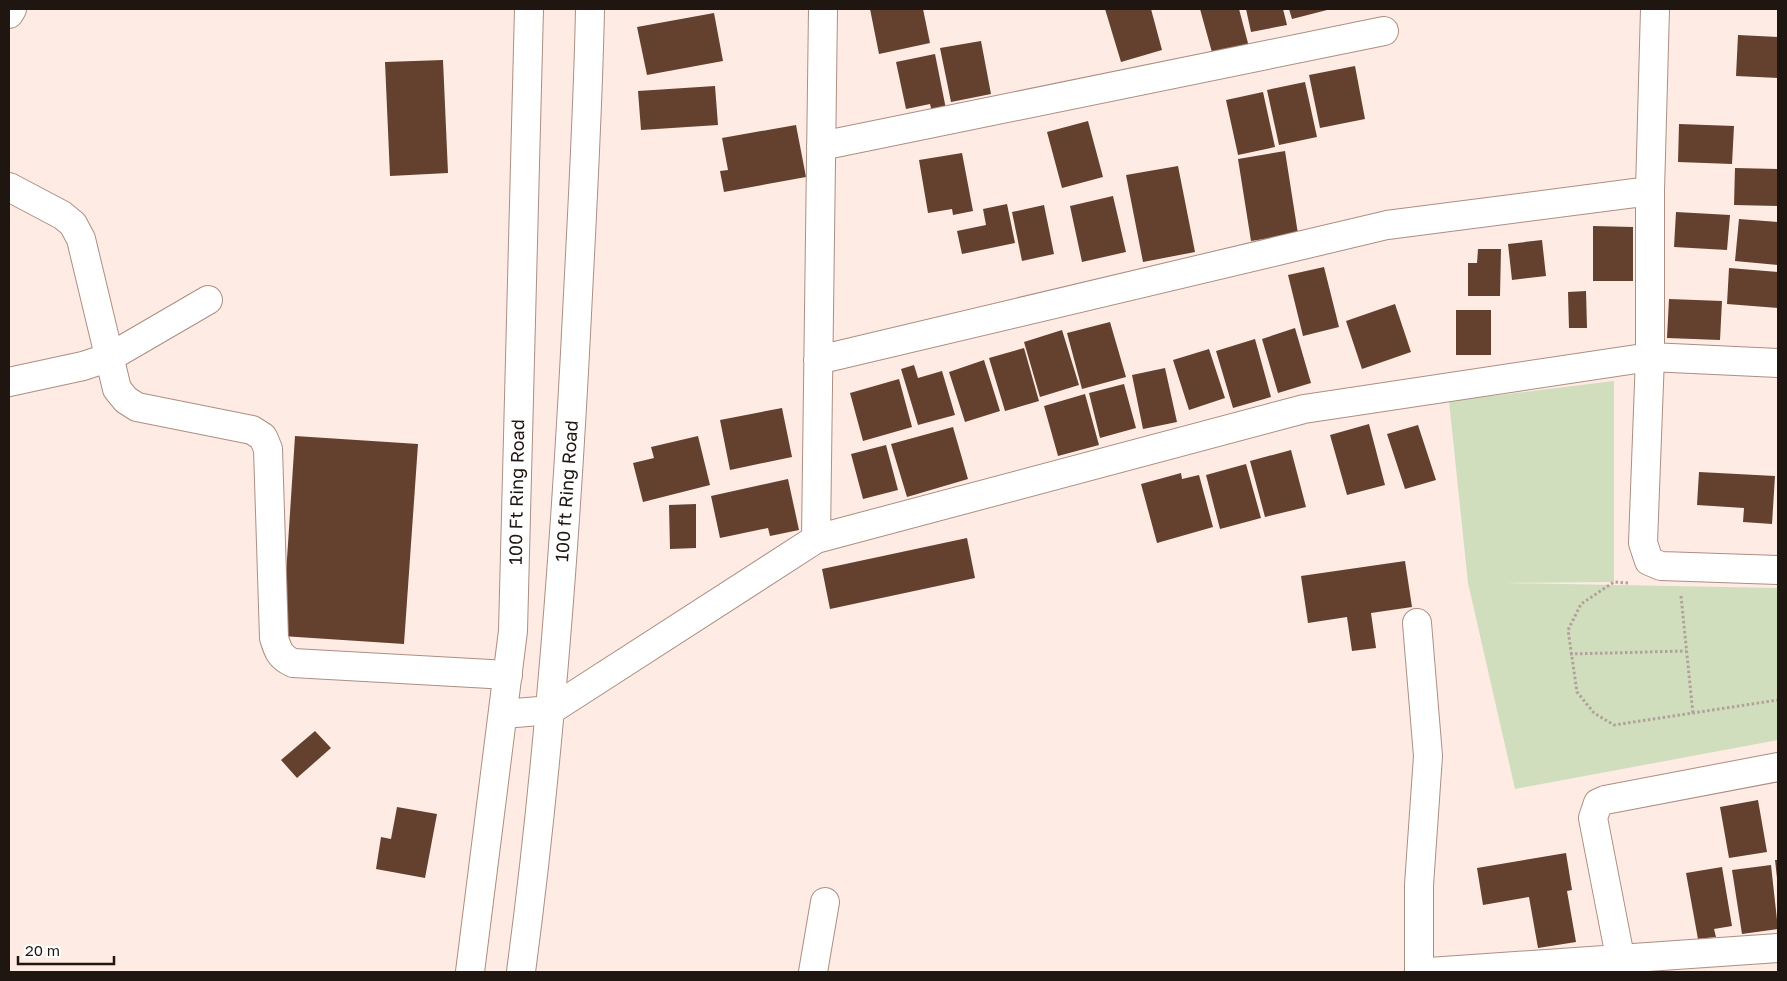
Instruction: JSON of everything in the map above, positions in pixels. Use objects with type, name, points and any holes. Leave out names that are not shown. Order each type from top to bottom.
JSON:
[{"type":"street","points":[[9,14],[12,9]]},
{"type":"street","name":"100 Ft Ring Road","points":[[470,972],[513,631],[529,9]]},
{"type":"street","name":"100 ft Ring Road","points":[[521,972],[538,847],[551,710],[572,424],[590,9]]},
{"type":"street","points":[[816,539],[823,9]]},
{"type":"street","points":[[1655,9],[1650,191],[1650,357],[1643,543],[1649,560],[1662,566],[1778,570]]},
{"type":"street","points":[[821,146],[1384,31]]},
{"type":"street","points":[[9,187],[62,215],[74,224],[81,240],[117,389],[126,400],[138,407],[252,430],[263,437],[268,449],[274,638],[277,650],[283,658],[293,663],[508,675]]},
{"type":"street","points":[[818,360],[1388,225],[1650,191]]},
{"type":"street","points":[[9,382],[83,366],[110,357],[208,300]]},
{"type":"street","points":[[504,714],[551,710],[816,539],[1304,409],[1650,357],[1778,363]]},
{"type":"street","points":[[1417,623],[1428,756],[1419,885],[1419,972]]},
{"type":"street","points":[[1620,957],[1593,818],[1598,803],[1605,800],[1778,767]]},
{"type":"street","points":[[813,972],[825,902]]},
{"type":"street","points":[[1430,972],[1620,957],[1778,948]]},
{"type":"path","points":[[1633,583],[1614,582],[1581,604],[1568,630],[1577,692],[1594,713],[1614,725],[1778,700]]},
{"type":"path","points":[[1680,592],[1693,714]]},
{"type":"path","points":[[1570,654],[1686,651]]},
{"type":"green space","points":[[1614,381],[1614,582],[1505,583],[1778,588],[1778,740],[1515,789],[1468,583],[1449,401]]},
{"type":"building","points":[[870,9],[923,9],[930,43],[879,54]]},
{"type":"building","points":[[1105,9],[1151,9],[1162,50],[1121,62]]},
{"type":"building","points":[[1200,9],[1239,9],[1249,47],[1213,56]]},
{"type":"building","points":[[1246,9],[1283,9],[1287,25],[1251,32]]},
{"type":"building","points":[[1289,9],[1331,9],[1292,19]]},
{"type":"building","points":[[714,13],[723,61],[647,75],[637,27]]},
{"type":"building","points":[[1738,35],[1778,37],[1778,78],[1736,76]]},
{"type":"building","points":[[981,41],[991,94],[951,102],[940,48]]},
{"type":"building","points":[[935,54],[946,109],[932,112],[930,104],[906,109],[896,62]]},
{"type":"building","points":[[443,60],[448,173],[390,176],[385,62]]},
{"type":"building","points":[[1355,66],[1365,119],[1320,128],[1309,75]]},
{"type":"building","points":[[1305,82],[1317,137],[1279,145],[1267,90]]},
{"type":"building","points":[[715,86],[718,125],[641,130],[638,91]]},
{"type":"building","points":[[1263,92],[1275,147],[1238,155],[1226,100]]},
{"type":"building","points":[[1088,121],[1103,177],[1062,188],[1047,132]]},
{"type":"building","points":[[1679,124],[1734,126],[1732,164],[1678,162]]},
{"type":"building","points":[[796,125],[806,177],[724,192],[720,171],[728,170],[722,138]]},
{"type":"building","points":[[1285,151],[1298,234],[1251,241],[1238,159]]},
{"type":"building","points":[[962,153],[973,211],[953,215],[952,209],[928,213],[919,160]]},
{"type":"building","points":[[1178,166],[1195,252],[1143,262],[1126,175]]},
{"type":"building","points":[[1735,168],[1778,169],[1778,206],[1734,205]]},
{"type":"building","points":[[1113,196],[1126,252],[1082,262],[1070,206]]},
{"type":"building","points":[[1007,204],[1015,243],[962,254],[957,231],[986,225],[983,209]]},
{"type":"building","points":[[1044,205],[1054,254],[1022,261],[1012,212]]},
{"type":"building","points":[[1676,212],[1730,215],[1727,250],[1674,247]]},
{"type":"building","points":[[1739,219],[1778,222],[1778,265],[1735,261]]},
{"type":"building","points":[[1593,226],[1633,227],[1633,281],[1593,281]]},
{"type":"building","points":[[1542,240],[1546,276],[1512,280],[1508,244]]},
{"type":"building","points":[[1478,249],[1501,249],[1500,296],[1468,296],[1468,263],[1477,263]]},
{"type":"building","points":[[1324,267],[1339,327],[1303,336],[1288,275]]},
{"type":"building","points":[[1729,268],[1778,272],[1778,308],[1727,304]]},
{"type":"building","points":[[1586,291],[1587,328],[1569,328],[1568,292]]},
{"type":"building","points":[[1669,299],[1722,301],[1720,340],[1667,338]]},
{"type":"building","points":[[1395,304],[1411,352],[1362,369],[1346,321]]},
{"type":"building","points":[[1456,310],[1491,310],[1491,355],[1456,355]]},
{"type":"building","points":[[1110,322],[1126,377],[1082,389],[1067,333]]},
{"type":"building","points":[[1295,328],[1311,383],[1278,393],[1262,339]]},
{"type":"building","points":[[1062,330],[1079,385],[1040,397],[1024,342]]},
{"type":"building","points":[[1255,339],[1271,397],[1233,408],[1216,351]]},
{"type":"building","points":[[1024,348],[1039,401],[1005,411],[989,358]]},
{"type":"building","points":[[1209,349],[1225,398],[1189,410],[1173,360]]},
{"type":"building","points":[[984,360],[1000,411],[965,422],[949,372]]},
{"type":"building","points":[[914,365],[918,378],[942,371],[955,415],[918,425],[901,369]]},
{"type":"building","points":[[1165,368],[1177,422],[1143,429],[1132,375]]},
{"type":"building","points":[[899,379],[912,427],[863,441],[850,393]]},
{"type":"building","points":[[1124,384],[1136,428],[1100,438],[1089,393]]},
{"type":"building","points":[[1085,394],[1099,445],[1058,456],[1044,406]]},
{"type":"building","points":[[782,408],[792,457],[730,470],[720,420]]},
{"type":"building","points":[[1369,424],[1385,485],[1347,495],[1330,435]]},
{"type":"building","points":[[1418,425],[1436,480],[1405,489],[1387,434]]},
{"type":"building","points":[[953,427],[968,479],[907,497],[891,444]]},
{"type":"building","points":[[295,436],[418,444],[404,644],[282,636]]},
{"type":"building","points":[[698,436],[710,485],[643,502],[633,463],[654,458],[651,447]]},
{"type":"building","points":[[886,445],[898,490],[863,499],[851,454]]},
{"type":"building","points":[[1291,450],[1306,507],[1265,517],[1250,461]]},
{"type":"building","points":[[1246,464],[1261,518],[1220,529],[1206,475]]},
{"type":"building","points":[[1699,472],[1775,476],[1772,524],[1743,522],[1744,508],[1697,505]]},
{"type":"building","points":[[1181,473],[1182,479],[1199,475],[1213,527],[1157,543],[1141,484]]},
{"type":"building","points":[[788,479],[799,530],[770,536],[768,528],[720,538],[711,496]]},
{"type":"building","points":[[696,504],[696,548],[670,549],[669,505]]},
{"type":"building","points":[[967,538],[975,578],[830,609],[822,569]]},
{"type":"building","points":[[1405,561],[1412,607],[1371,613],[1376,648],[1352,651],[1347,617],[1308,623],[1301,576]]},
{"type":"building","points":[[315,731],[331,748],[297,778],[281,760]]},
{"type":"building","points":[[1758,800],[1767,852],[1729,858],[1720,807]]},
{"type":"building","points":[[397,807],[437,814],[425,878],[376,869],[381,837],[391,839]]},
{"type":"building","points":[[1566,853],[1572,890],[1567,891],[1576,942],[1538,948],[1529,897],[1483,905],[1477,868]]},
{"type":"building","points":[[1775,860],[1778,860],[1778,878],[1777,878]]},
{"type":"building","points":[[1771,865],[1778,929],[1742,934],[1732,870]]},
{"type":"building","points":[[1722,867],[1732,926],[1714,929],[1716,937],[1698,939],[1686,873]]}]
